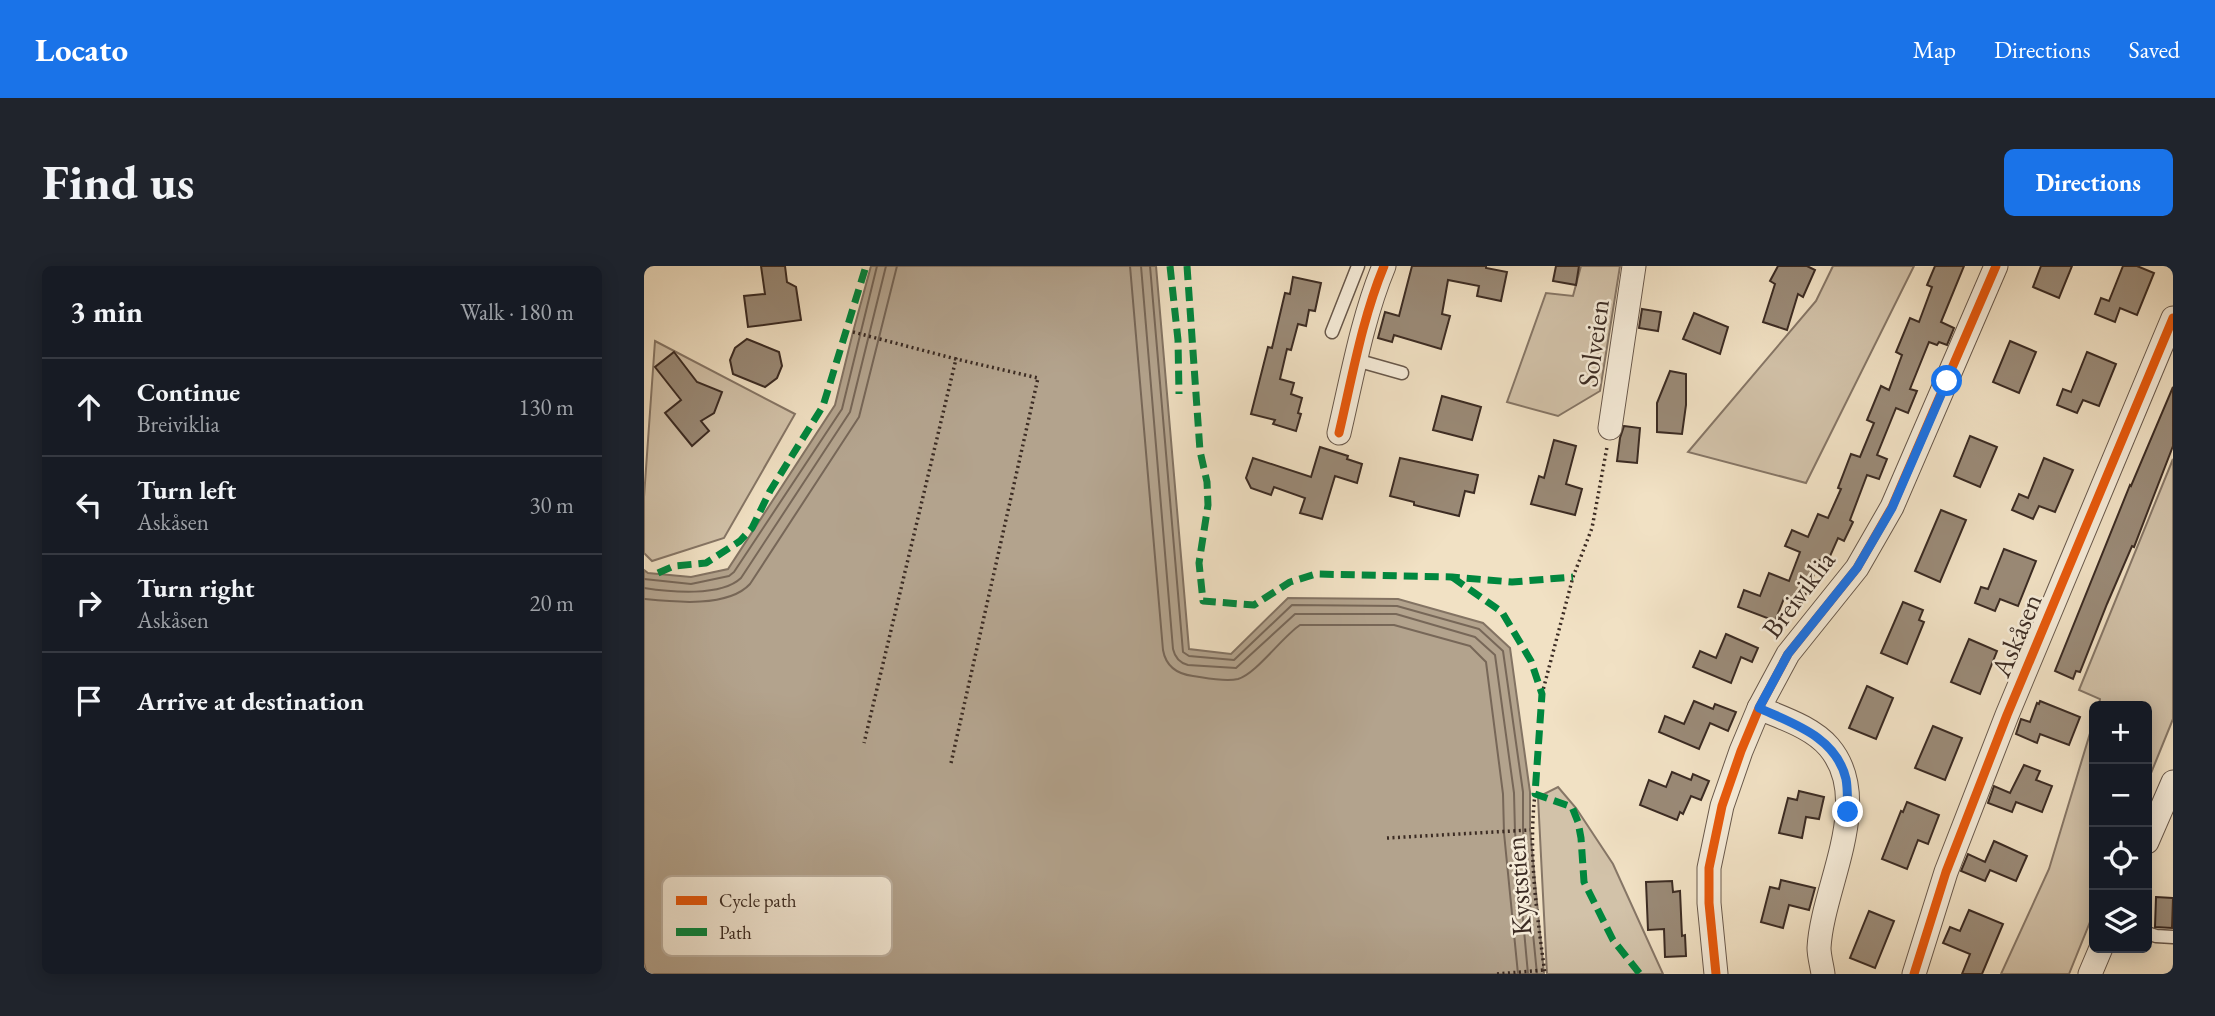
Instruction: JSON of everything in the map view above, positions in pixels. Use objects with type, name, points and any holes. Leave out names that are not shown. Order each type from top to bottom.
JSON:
[{"type":"street","points":[[1339,433],[1356,360],[1384,266]]},
{"type":"street","name":"Solveien","points":[[1610,428],[1634,266]]},
{"type":"street","name":"Breiviklia","points":[[1716,974],[1709,903],[1709,868],[1722,806],[1741,751],[1759,708],[1788,654],[1857,568],[1892,508],[1996,266]]},
{"type":"street","name":"Askåsen","points":[[1914,974],[1946,872],[2007,715],[2173,318]]},
{"type":"street","points":[[1759,708],[1807,730],[1828,746],[1846,779],[1848,812],[1819,949],[1823,974]]},
{"type":"street","points":[[2152,837],[2165,823],[2173,782]]},
{"type":"street","points":[[2090,974],[2099,953]]},
{"type":"lane","points":[[1332,332],[1359,266]]},
{"type":"lane","points":[[1356,360],[1402,373]]},
{"type":"lane","points":[[2152,935],[2173,937]]},
{"type":"path","points":[[853,332],[1038,378],[951,763]]},
{"type":"path","points":[[864,743],[956,359]]},
{"type":"path","points":[[1542,694],[1573,577],[1592,528],[1610,428]]},
{"type":"path","points":[[1388,838],[1530,830]]},
{"type":"path","points":[[1497,974],[1544,972]]},
{"type":"shaded area","points":[[1581,266],[1620,266],[1600,391],[1558,416],[1507,402],[1546,293],[1573,296]]},
{"type":"shaded area","points":[[1833,266],[1914,266],[1806,483],[1688,452],[1816,301]]},
{"type":"shaded area","points":[[655,341],[795,414],[724,538],[652,561],[644,553],[644,497]]},
{"type":"shaded area","points":[[2173,459],[2173,719],[2152,771],[2152,701],[2100,701],[2079,690]]},
{"type":"shaded area","points":[[2089,737],[2089,924],[2069,974],[2001,974],[2049,869]]},
{"type":"shaded area","points":[[1558,787],[1576,808],[1613,864],[1663,974],[1547,974],[1538,797]]},
{"type":"water","points":[[871,266],[1156,266],[1189,649],[1231,654],[1288,598],[1398,599],[1483,623],[1510,648],[1530,792],[1530,830],[1544,974],[647,974],[644,963],[644,570],[648,573],[691,577],[728,569],[835,405]]},
{"type":"building","points":[[761,266],[785,266],[787,282],[796,287],[801,320],[748,327],[744,296],[765,294]]},
{"type":"building","points":[[1412,266],[1486,266],[1507,272],[1501,301],[1477,296],[1479,286],[1448,280],[1442,314],[1450,316],[1441,349],[1394,335],[1392,342],[1378,338],[1385,312],[1399,316]]},
{"type":"building","points":[[1556,266],[1579,266],[1576,285],[1553,281]]},
{"type":"building","points":[[1778,266],[1807,266],[1815,270],[1803,297],[1798,294],[1787,330],[1763,322],[1775,284],[1770,281]]},
{"type":"building","points":[[1935,266],[1964,266],[1941,322],[1954,328],[1947,345],[1929,342],[1910,389],[1917,391],[1908,413],[1896,408],[1877,455],[1887,459],[1879,479],[1867,475],[1850,520],[1853,522],[1844,541],[1838,538],[1827,563],[1820,560],[1802,603],[1785,596],[1775,621],[1738,607],[1744,590],[1760,596],[1769,573],[1789,581],[1800,552],[1785,546],[1792,530],[1808,537],[1818,514],[1828,518],[1841,489],[1838,488],[1851,454],[1860,457],[1874,423],[1867,420],[1881,386],[1889,390],[1902,355],[1896,352],[1910,318],[1919,322],[1932,287],[1927,285]]},
{"type":"building","points":[[2041,266],[2072,266],[2059,298],[2033,287]]},
{"type":"building","points":[[2123,266],[2137,266],[2154,273],[2137,315],[2120,308],[2115,322],[2095,314],[2101,298],[2109,301]]},
{"type":"building","points":[[1293,277],[1321,283],[1315,311],[1309,310],[1306,326],[1298,324],[1291,350],[1287,349],[1280,379],[1294,383],[1291,394],[1302,398],[1296,431],[1273,424],[1275,420],[1251,414],[1268,347],[1272,348],[1285,293],[1290,294]]},
{"type":"building","points":[[1642,309],[1661,312],[1658,331],[1639,328]]},
{"type":"building","points":[[1694,313],[1728,327],[1720,354],[1683,339]]},
{"type":"building","points":[[747,339],[779,352],[782,366],[777,378],[765,387],[733,374],[730,360],[735,348]]},
{"type":"building","points":[[2010,341],[2036,352],[2019,393],[1993,382]]},
{"type":"building","points":[[674,352],[697,382],[722,392],[714,413],[701,421],[709,431],[692,446],[665,413],[681,400],[655,367]]},
{"type":"building","points":[[2087,352],[2116,364],[2099,406],[2083,400],[2077,413],[2057,405],[2063,389],[2071,392]]},
{"type":"building","points":[[1670,371],[1686,374],[1682,434],[1657,432],[1657,403]]},
{"type":"building","points":[[2173,387],[2173,446],[2134,547],[2132,546],[2080,672],[2076,671],[2073,679],[2055,671],[2130,485]]},
{"type":"building","points":[[1442,396],[1481,407],[1472,440],[1433,430]]},
{"type":"building","points":[[1624,426],[1640,428],[1637,463],[1617,461]]},
{"type":"building","points":[[1970,436],[1997,447],[1980,487],[1954,476]]},
{"type":"building","points":[[1554,440],[1576,446],[1566,484],[1582,489],[1575,515],[1531,504],[1539,476],[1544,478]]},
{"type":"building","points":[[1320,447],[1348,456],[1347,459],[1362,464],[1357,483],[1335,476],[1322,519],[1300,513],[1305,498],[1274,487],[1271,495],[1251,488],[1246,478],[1253,458],[1311,477]]},
{"type":"building","points":[[1400,458],[1478,475],[1474,493],[1465,491],[1459,516],[1390,496]]},
{"type":"building","points":[[2044,458],[2073,470],[2055,512],[2039,506],[2033,519],[2012,510],[2019,494],[2028,498]]},
{"type":"building","points":[[1941,510],[1966,520],[1940,582],[1915,571]]},
{"type":"building","points":[[2004,549],[2036,561],[2018,606],[2000,599],[1995,611],[1975,603],[1981,587],[1988,589]]},
{"type":"building","points":[[1903,602],[1923,610],[1919,620],[1924,622],[1907,664],[1881,653]]},
{"type":"building","points":[[1726,634],[1758,648],[1752,662],[1741,657],[1731,683],[1693,667],[1700,651],[1716,658]]},
{"type":"building","points":[[1969,639],[1997,651],[1980,694],[1951,682]]},
{"type":"building","points":[[1867,686],[1893,698],[1876,739],[1849,728]]},
{"type":"building","points":[[1694,701],[1713,709],[1715,704],[1736,712],[1728,731],[1710,723],[1699,749],[1659,732],[1665,716],[1684,724]]},
{"type":"building","points":[[2040,701],[2080,717],[2069,745],[2040,734],[2037,743],[2016,734],[2021,719],[2030,722]]},
{"type":"building","points":[[1933,726],[1962,738],[1945,780],[1915,768]]},
{"type":"building","points":[[2024,765],[2040,771],[2036,780],[2052,786],[2042,812],[2016,802],[2012,812],[1988,803],[1994,786],[2010,793]]},
{"type":"building","points":[[1672,772],[1691,780],[1693,774],[1709,781],[1701,800],[1691,796],[1683,814],[1680,812],[1677,820],[1640,805],[1649,780],[1666,787]]},
{"type":"building","points":[[1799,791],[1824,797],[1819,819],[1806,817],[1802,838],[1779,833],[1788,798],[1797,800]]},
{"type":"building","points":[[1907,802],[1939,815],[1928,844],[1918,840],[1907,869],[1882,859]]},
{"type":"building","points":[[1994,841],[2027,856],[2016,881],[1990,870],[1985,881],[1961,871],[1968,854],[1985,862]]},
{"type":"building","points":[[1781,880],[1815,888],[1809,910],[1789,905],[1783,928],[1761,922],[1770,887],[1779,889]]},
{"type":"building","points":[[1672,881],[1673,892],[1680,891],[1682,936],[1685,935],[1686,956],[1665,957],[1664,929],[1648,930],[1646,882]]},
{"type":"building","points":[[2156,897],[2173,898],[2172,928],[2155,927]]},
{"type":"building","points":[[1969,910],[2003,924],[1982,974],[1962,974],[1970,954],[1943,943],[1950,927],[1960,931]]},
{"type":"building","points":[[1869,911],[1894,921],[1875,968],[1850,958]]},
{"type":"marked path","points":[[658,573],[674,566],[706,563],[740,541],[752,528],[770,491],[823,406],[866,266]]},
{"type":"marked path","points":[[1170,266],[1178,340],[1179,394]]},
{"type":"marked path","points":[[1187,266],[1200,451],[1207,482],[1208,505],[1199,563],[1203,601],[1254,605],[1290,582],[1316,574],[1452,577],[1512,582],[1573,577]]},
{"type":"marked path","points":[[1452,577],[1502,612],[1531,661],[1542,694],[1535,794],[1572,807],[1581,838],[1584,882],[1613,940],[1640,974]]},
{"type":"cycle path","points":[[1339,433],[1364,328],[1384,266]]},
{"type":"cycle path","points":[[1716,974],[1709,903],[1709,868],[1722,806],[1741,751],[1759,708],[1788,654],[1857,568],[1892,507],[1996,266]]},
{"type":"cycle path","points":[[1914,974],[1946,872],[2007,715],[2173,318]]},
{"type":"route","points":[[1848,812],[1846,779],[1828,746],[1807,730],[1759,708],[1788,654],[1857,568],[1892,508],[1947,381]]}]
